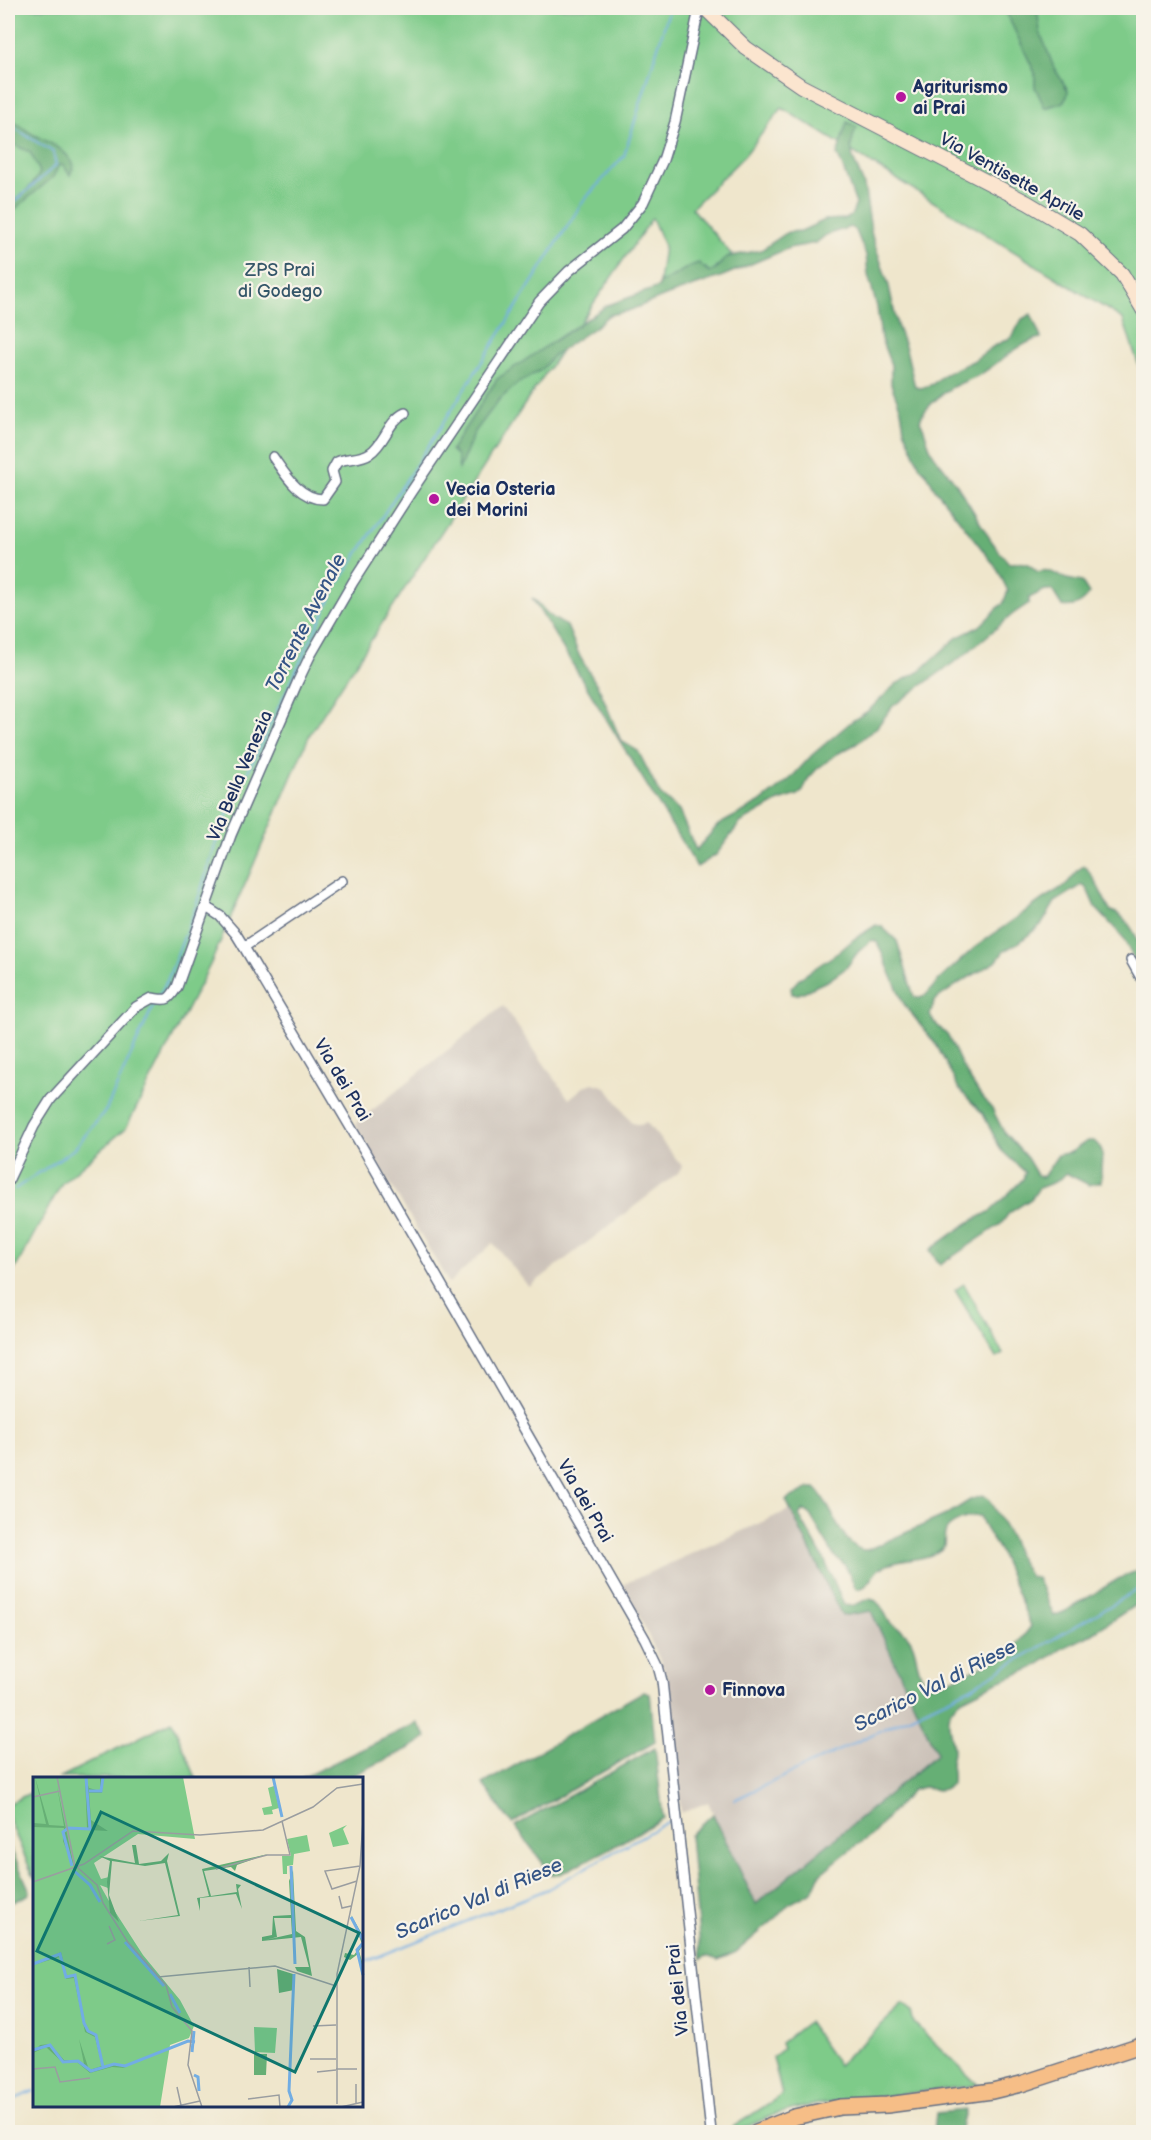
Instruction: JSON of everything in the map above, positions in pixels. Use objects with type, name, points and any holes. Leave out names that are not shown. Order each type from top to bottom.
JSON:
[{"type":"main road","name":"Via Ventisette Aprile","points":[[704,8],[746,48],[801,86],[1028,203],[1080,234],[1122,274],[1143,312]]},
{"type":"main road","points":[[756,2133],[794,2117],[840,2107],[887,2104],[992,2091],[1021,2084],[1143,2044]]},
{"type":"street","name":"Via Bella Venezia","points":[[8,1181],[38,1118],[59,1089],[136,1007],[143,1001],[172,995],[177,987],[231,835],[310,656],[353,582],[411,492],[538,302],[569,271],[622,229],[643,203],[663,160],[675,122],[698,14],[704,8]]},
{"type":"street","points":[[273,457],[298,489],[315,499],[323,499],[335,482],[332,471],[337,462],[368,454],[376,448],[398,417],[405,413]]},
{"type":"street","points":[[244,947],[342,881]]},
{"type":"street","name":"Via dei Prai","points":[[206,908],[220,916],[244,947],[467,1328],[645,1638],[658,1666],[662,1681],[711,2133]]},
{"type":"street","points":[[1131,960],[1143,983]]},
{"type":"shaded area","points":[[503,1006],[569,1099],[585,1086],[593,1083],[606,1087],[632,1123],[641,1125],[646,1122],[682,1166],[678,1173],[529,1287],[493,1243],[449,1283],[355,1124]]},
{"type":"shaded area","points":[[791,1509],[841,1616],[871,1611],[937,1754],[755,1905],[708,1802],[681,1813],[666,1673],[624,1584]]},
{"type":"green space","name":"ZPS Prai di Godego","points":[[8,8],[1143,8],[1143,378],[1123,319],[782,108],[745,155],[692,208],[732,255],[709,272],[705,267],[688,269],[659,283],[664,246],[652,218],[528,399],[310,734],[211,963],[126,1128],[62,1183],[8,1282]]},
{"type":"green space","points":[[1004,8],[1037,8],[1040,32],[1054,68],[1068,90],[1063,102],[1045,108],[1035,87],[1035,73]]},
{"type":"green space","points":[[8,117],[32,134],[58,148],[74,165],[70,175],[63,165],[59,165],[53,177],[8,215],[8,204],[26,191],[40,172],[30,152],[8,142]]},
{"type":"green space","points":[[847,122],[857,127],[851,146],[853,158],[864,185],[872,236],[889,286],[897,325],[906,349],[915,387],[921,388],[933,384],[943,375],[973,361],[1012,337],[1022,319],[1031,314],[1041,338],[1026,343],[981,374],[947,391],[928,407],[920,421],[934,455],[959,488],[995,547],[1009,563],[1025,563],[1038,572],[1050,571],[1063,578],[1082,582],[1089,593],[1081,602],[1070,606],[1062,606],[1052,590],[1045,590],[1029,598],[1029,603],[967,653],[893,706],[877,727],[856,744],[837,754],[817,769],[808,779],[803,791],[779,801],[740,823],[716,855],[697,867],[532,598],[551,616],[567,626],[580,657],[600,690],[621,741],[638,751],[660,794],[679,811],[696,850],[718,825],[759,803],[790,779],[812,755],[852,721],[868,711],[896,684],[920,671],[956,638],[980,626],[1003,603],[1008,591],[996,567],[920,467],[904,429],[901,410],[891,384],[891,365],[881,339],[866,255],[856,231],[850,227],[826,235],[816,243],[789,248],[723,276],[628,311],[609,315],[553,356],[541,370],[518,383],[498,401],[474,433],[459,469],[457,456],[451,450],[497,379],[608,305],[659,287],[659,283],[699,263],[709,272],[715,270],[727,257],[761,250],[788,232],[801,231],[825,220],[845,219],[851,216],[856,204],[837,155]]},
{"type":"green space","points":[[1084,866],[1091,874],[1111,911],[1117,913],[1128,923],[1136,937],[1143,958],[1143,977],[1122,936],[1095,907],[1087,889],[1082,885],[1055,902],[1042,924],[1004,951],[996,962],[938,998],[934,1002],[930,1015],[948,1036],[962,1066],[980,1095],[992,1109],[1004,1132],[1027,1158],[1037,1175],[1043,1177],[1058,1155],[1071,1152],[1087,1141],[1094,1141],[1102,1152],[1101,1182],[1089,1185],[1066,1173],[1057,1181],[1039,1188],[1031,1199],[1009,1213],[1001,1224],[940,1265],[930,1250],[968,1223],[991,1211],[1023,1179],[1025,1172],[1001,1150],[983,1114],[959,1089],[937,1046],[904,1004],[877,942],[872,940],[858,952],[846,968],[829,980],[799,994],[792,994],[791,988],[800,978],[876,925],[882,927],[897,941],[914,997],[920,998],[926,995],[974,948],[1066,885]]},
{"type":"green space","points":[[964,1284],[1003,1354],[996,1358],[955,1290]]},
{"type":"green space","points":[[809,1488],[815,1488],[821,1494],[844,1535],[858,1548],[867,1550],[948,1514],[970,1500],[982,1496],[988,1498],[1030,1577],[1037,1578],[1054,1616],[1118,1579],[1143,1568],[1143,1600],[1033,1668],[959,1701],[950,1713],[949,1719],[953,1750],[952,1783],[945,1789],[924,1787],[912,1790],[872,1835],[820,1874],[812,1892],[789,1904],[736,1952],[718,1960],[706,1956],[701,1959],[690,1835],[713,1814],[756,1904],[937,1754],[871,1611],[842,1616],[786,1500]],"holes":[[[803,1510],[809,1513],[835,1557],[845,1565],[856,1589],[865,1587],[876,1572],[886,1565],[926,1557],[940,1550],[943,1547],[945,1533],[950,1526],[965,1518],[980,1516],[999,1550],[1031,1626],[1009,1652],[983,1666],[930,1685],[919,1670],[909,1638],[902,1630],[890,1623],[878,1603],[871,1598],[852,1606],[844,1605],[825,1561],[799,1515]]]},
{"type":"green space","points":[[644,1691],[650,1693],[655,1742],[513,1823],[506,1816],[483,1784]]},
{"type":"green space","points":[[172,1721],[196,1777],[61,1777]]},
{"type":"green space","points":[[417,1723],[427,1737],[410,1748],[349,1777],[304,1777]]},
{"type":"green space","points":[[655,1748],[663,1818],[558,1875],[551,1874],[515,1826]]},
{"type":"green space","points":[[33,1792],[33,1876],[8,1817],[8,1804]]},
{"type":"green space","points":[[8,1843],[30,1891],[28,1895],[8,1904]]},
{"type":"green space","points":[[903,2005],[911,2012],[914,2023],[978,2085],[811,2105],[776,2114],[734,2132],[725,2132],[782,2095],[773,2057],[783,2049],[781,2043],[808,2022],[838,2065]]},
{"type":"green space","points":[[965,2110],[960,2132],[934,2132],[936,2113]]},
{"type":"waterway","name":"Torrente Avenale","points":[[158,997],[167,981],[196,906],[220,830],[336,587],[435,436],[584,200],[624,156],[670,8]]},
{"type":"waterway","points":[[8,124],[53,152],[56,165],[8,208]]},
{"type":"waterway","name":"Torrente Avenale","points":[[15,1189],[74,1149],[106,1110],[155,1002]]},
{"type":"waterway","name":"Scarico Val di Riese","points":[[734,1800],[968,1689],[1144,1586]]},
{"type":"waterway","name":"Scarico Val di Riese","points":[[363,1963],[548,1889],[669,1821]]},
{"type":"waterway","name":"Scarico Val di Riese","points":[[8,2102],[33,2091]]},
{"type":"place","name":"Agriturismo ai Prai","points":[[901,97]]},
{"type":"place","name":"Vecia Osteria dei Morini","points":[[434,499]]},
{"type":"place","name":"Finnova","points":[[710,1690]]}]
